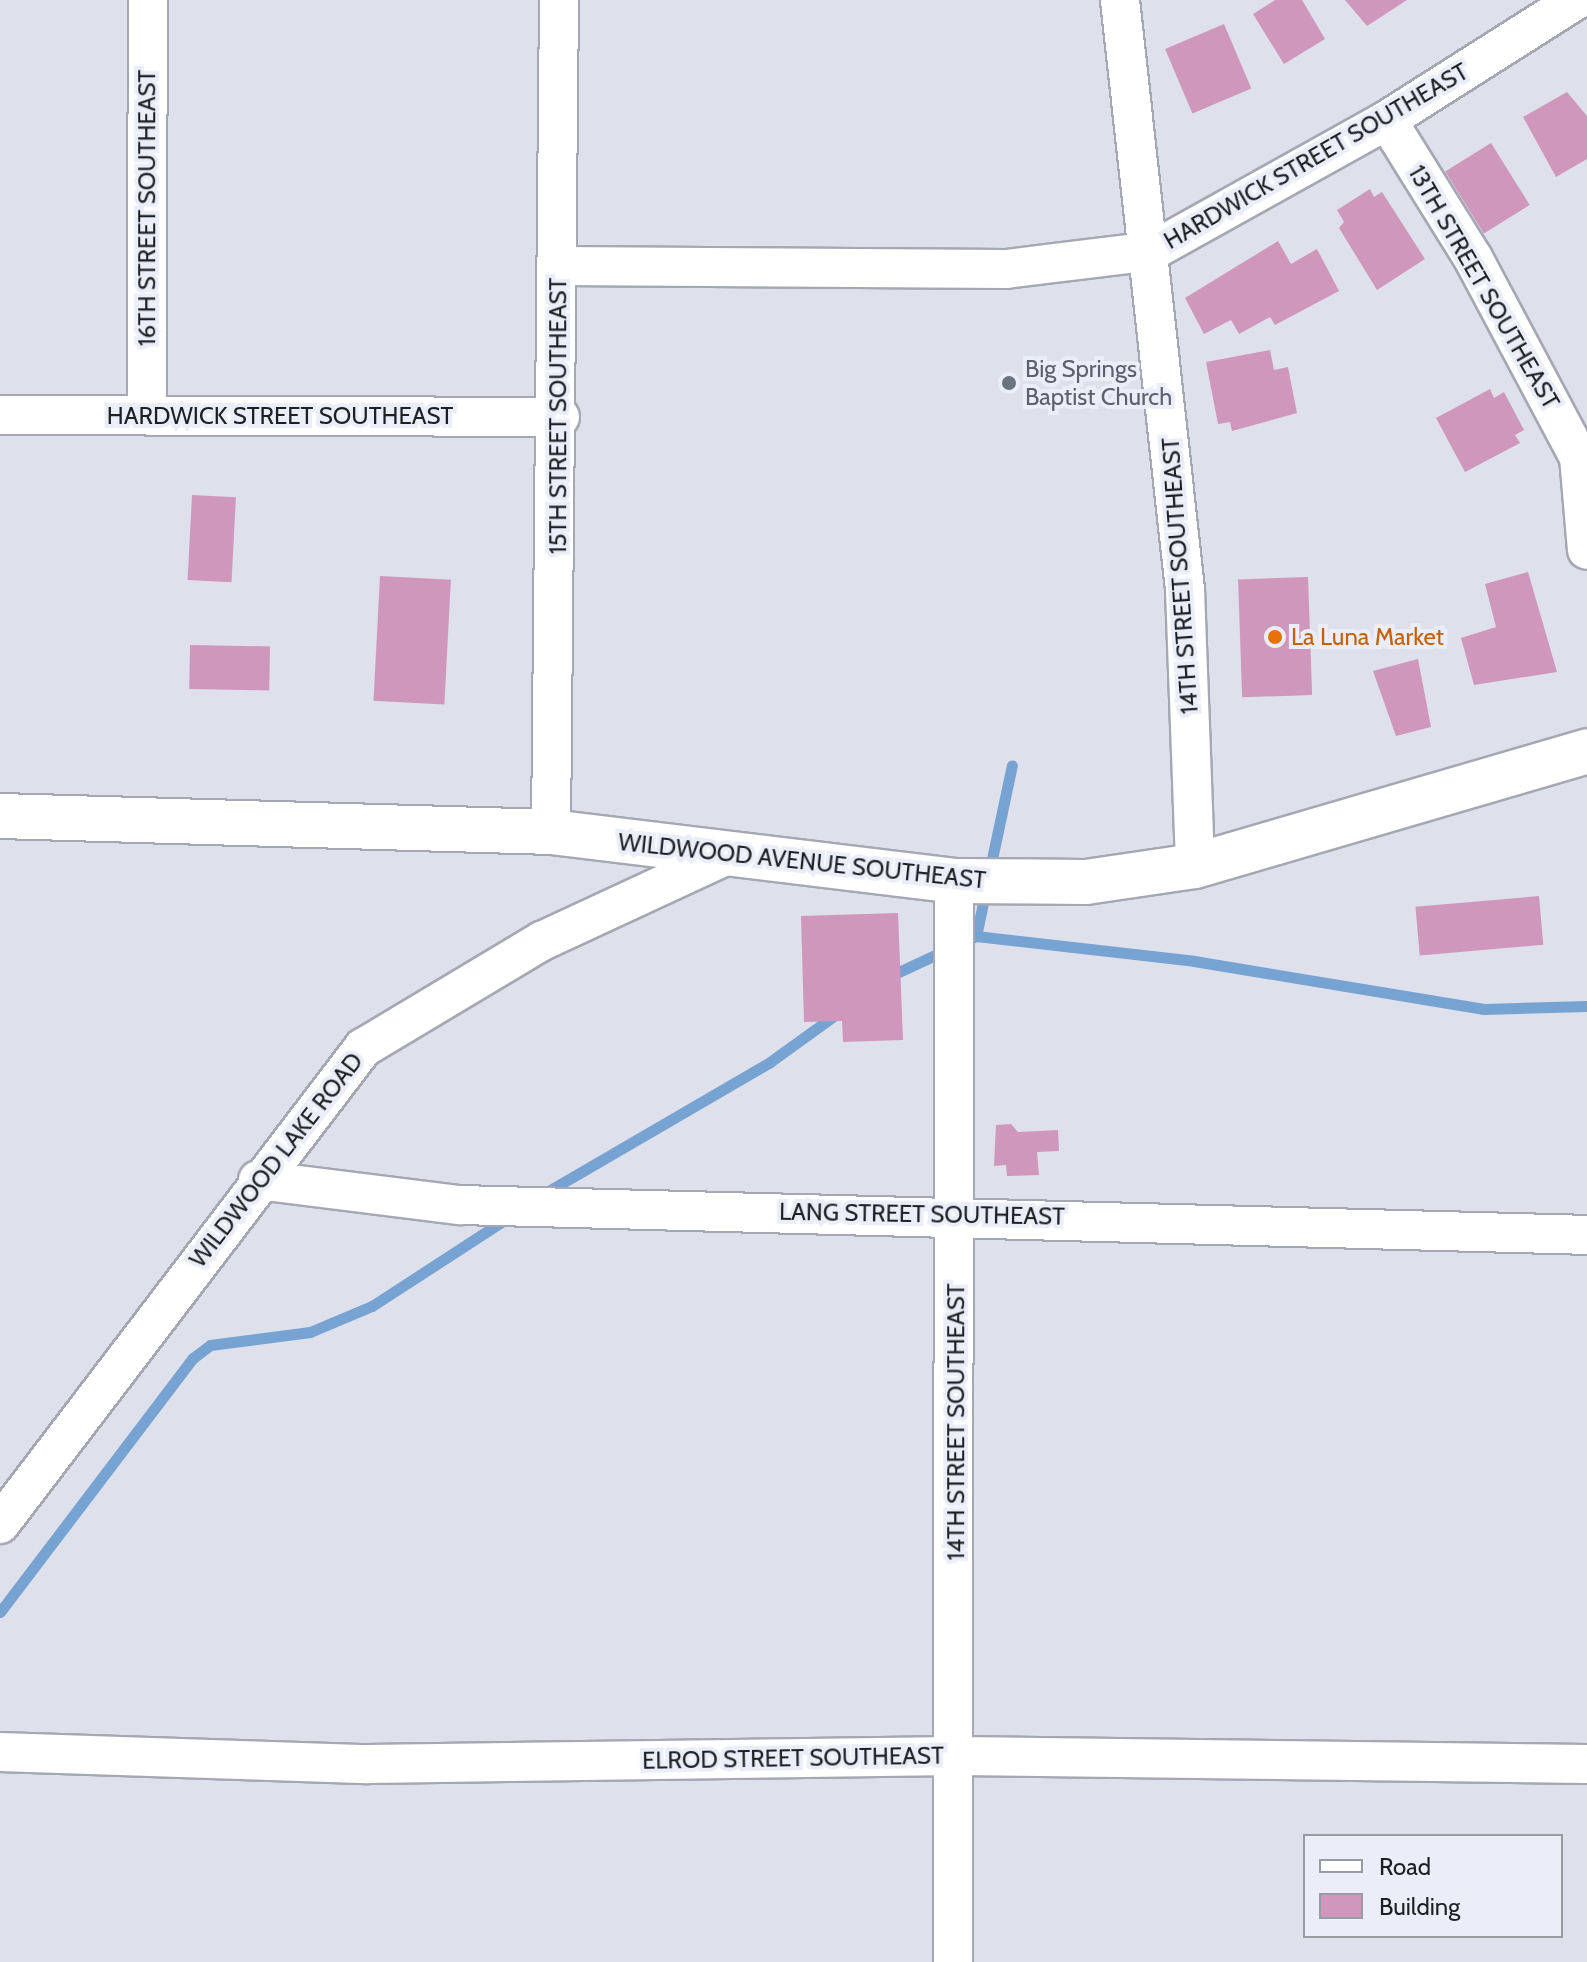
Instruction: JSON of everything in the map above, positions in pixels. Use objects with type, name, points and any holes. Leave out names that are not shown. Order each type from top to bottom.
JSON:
[{"type":"main road","name":"WILDWOOD AVENUE SOUTHEAST","points":[[0,816],[551,832],[725,856],[954,881],[1086,882],[1195,866],[1587,751]]},
{"type":"street","name":"16TH STREET SOUTHEAST","points":[[147,415],[148,0]]},
{"type":"street","name":"15TH STREET SOUTHEAST","points":[[551,832],[560,417],[559,0]]},
{"type":"street","name":"14TH STREET SOUTHEAST","points":[[1120,0],[1152,251],[1185,590],[1195,866]]},
{"type":"street","name":"HARDWICK STREET SOUTHEAST","points":[[559,266],[1006,269],[1152,251],[1387,120],[1576,0]]},
{"type":"street","name":"13TH STREET SOUTHEAST","points":[[1387,120],[1473,258],[1583,456],[1587,550]]},
{"type":"street","name":"HARDWICK STREET SOUTHEAST","points":[[0,415],[560,417]]},
{"type":"street","name":"WILDWOOD LAKE ROAD","points":[[0,1524],[258,1180],[363,1048],[542,941],[725,856]]},
{"type":"street","name":"14TH STREET SOUTHEAST","points":[[953,1962],[957,1215],[954,881]]},
{"type":"street","name":"LANG STREET SOUTHEAST","points":[[258,1180],[460,1205],[957,1215],[1587,1235]]},
{"type":"street","name":"ELROD STREET SOUTHEAST","points":[[0,1752],[368,1764],[955,1756],[1587,1764]]},
{"type":"building","points":[[1275,0],[1302,0],[1325,39],[1284,64],[1253,14]]},
{"type":"building","points":[[1345,0],[1407,0],[1367,26]]},
{"type":"building","points":[[1224,24],[1251,88],[1192,113],[1165,49]]},
{"type":"building","points":[[1567,92],[1587,116],[1587,159],[1556,177],[1523,117]]},
{"type":"building","points":[[1491,143],[1530,205],[1484,234],[1445,172]]},
{"type":"building","points":[[1370,189],[1374,197],[1382,192],[1425,259],[1377,290],[1339,228],[1344,222],[1337,210]]},
{"type":"building","points":[[1278,241],[1291,264],[1317,249],[1339,291],[1275,325],[1270,317],[1239,334],[1231,320],[1204,334],[1185,298]]},
{"type":"building","points":[[1270,350],[1274,370],[1288,367],[1297,413],[1232,431],[1230,422],[1218,424],[1206,362]]},
{"type":"building","points":[[1490,389],[1494,398],[1504,392],[1524,430],[1515,435],[1520,443],[1465,472],[1436,418]]},
{"type":"building","points":[[192,495],[236,497],[231,582],[188,580]]},
{"type":"building","points":[[1528,572],[1557,672],[1474,685],[1461,638],[1496,627],[1485,584]]},
{"type":"building","points":[[380,576],[451,580],[444,705],[373,701]]},
{"type":"building","name":"La Luna Market","points":[[1308,577],[1312,695],[1242,697],[1238,579]]},
{"type":"building","points":[[190,645],[270,646],[269,690],[189,689]]},
{"type":"building","points":[[1418,659],[1431,727],[1396,736],[1373,671]]},
{"type":"building","points":[[1539,896],[1543,945],[1420,956],[1415,907]]},
{"type":"building","points":[[898,913],[903,1040],[843,1042],[842,1021],[804,1022],[801,916]]},
{"type":"building","points":[[1011,1124],[1018,1132],[1058,1130],[1059,1151],[1037,1152],[1039,1175],[1007,1176],[1006,1165],[994,1166],[996,1125]]},
{"type":"waterway","points":[[989,873],[1012,765]]},
{"type":"waterway","points":[[976,936],[986,889]]},
{"type":"waterway","points":[[888,977],[976,936],[1194,961],[1484,1009],[1587,1006]]},
{"type":"waterway","points":[[540,1196],[770,1062],[838,1013]]},
{"type":"waterway","points":[[0,1612],[193,1358],[210,1345],[310,1332],[372,1306],[509,1217]]},
{"type":"place","name":"Big Springs Baptist Church","points":[[1009,383]]},
{"type":"place","name":"La Luna Market","points":[[1275,637]]}]
